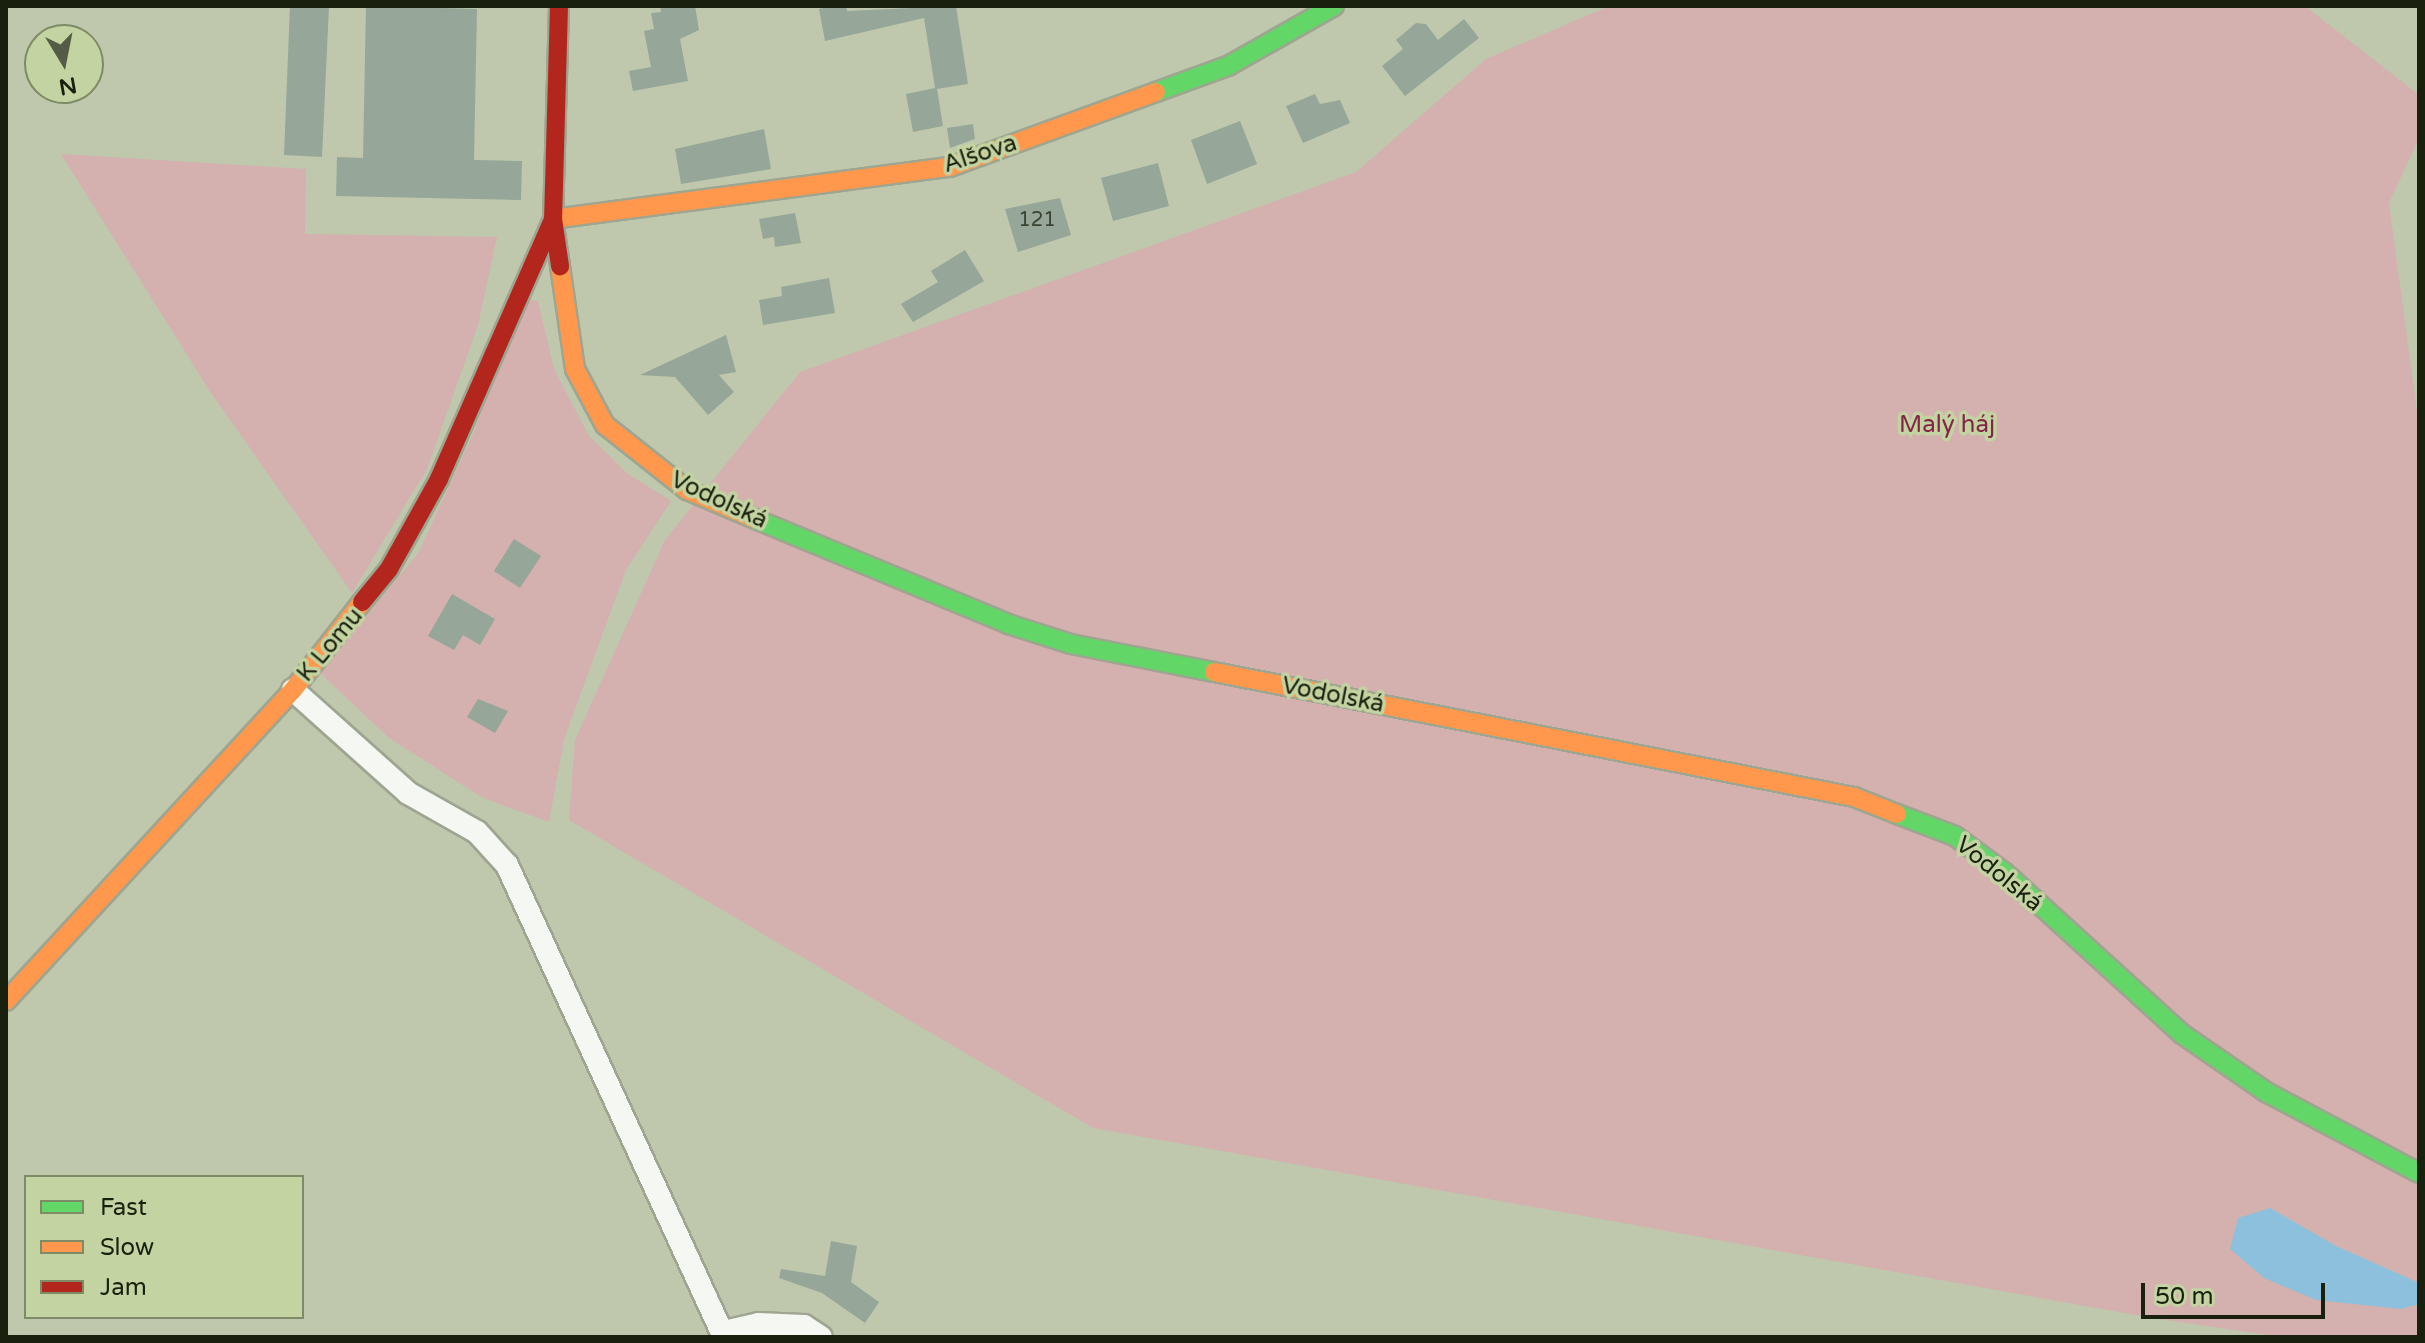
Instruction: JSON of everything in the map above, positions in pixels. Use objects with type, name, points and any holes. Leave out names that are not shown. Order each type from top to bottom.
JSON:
[{"type":"street","name":"Vodolská","points":[[559,6],[553,219],[563,313],[582,389],[605,425],[687,490],[1008,624],[1071,644],[1854,797],[1955,836],[2005,873],[2182,1034],[2266,1092],[2419,1173]]},
{"type":"street","name":"Alšova","points":[[553,219],[950,167],[1228,66],[1334,6]]},
{"type":"street","name":"K Lomu","points":[[6,1001],[33,966],[293,690],[358,612],[417,526],[553,219]]},
{"type":"street","points":[[293,690],[408,793],[477,832],[507,865],[724,1334],[758,1324],[804,1326],[821,1337]]},
{"type":"green space","name":"Malý háj","points":[[1609,6],[2305,6],[2419,95],[2419,138],[2389,203],[2419,426],[2419,1283],[2336,1246],[2270,1208],[2401,1309],[2419,1304],[2419,1337],[2281,1337],[2152,1318],[1093,1128],[569,820],[575,740],[665,540],[800,372],[1356,172],[1486,59]]},
{"type":"green space","points":[[61,154],[306,169],[305,234],[497,237],[478,325],[427,469],[352,593],[211,393]]},
{"type":"green space","points":[[524,299],[538,301],[554,369],[589,436],[628,474],[671,501],[626,570],[564,739],[549,822],[483,798],[389,738],[320,673],[419,552],[473,434]]},
{"type":"water","points":[[2270,1208],[2336,1246],[2419,1283],[2419,1304],[2401,1309],[2316,1300],[2264,1278],[2230,1249],[2238,1218]]},
{"type":"building","points":[[290,6],[329,6],[322,157],[284,155]]},
{"type":"building","points":[[366,6],[477,9],[474,160],[522,161],[521,200],[336,196],[337,157],[363,158]]},
{"type":"building","points":[[660,6],[695,6],[699,30],[680,39],[688,81],[633,91],[629,71],[651,67],[644,31],[654,29],[651,13],[661,12]]},
{"type":"building","points":[[846,6],[847,11],[956,6],[968,84],[937,89],[943,126],[913,132],[906,94],[935,88],[924,18],[825,41],[819,9]]},
{"type":"building","points":[[1464,19],[1479,38],[1405,96],[1382,66],[1403,49],[1396,40],[1416,23],[1426,24],[1438,40]]},
{"type":"building","points":[[1315,94],[1320,104],[1340,100],[1350,123],[1303,143],[1286,106]]},
{"type":"building","points":[[1240,121],[1257,164],[1207,184],[1191,140]]},
{"type":"building","points":[[973,124],[975,139],[950,148],[947,128]]},
{"type":"building","points":[[764,129],[771,169],[681,184],[675,149]]},
{"type":"building","points":[[1158,163],[1169,206],[1113,221],[1101,178]]},
{"type":"building","points":[[1060,198],[1071,235],[1018,252],[1005,209]]},
{"type":"building","points":[[795,213],[801,243],[775,247],[774,237],[763,239],[759,219]]},
{"type":"building","points":[[965,250],[984,281],[913,322],[901,304],[938,282],[931,271]]},
{"type":"building","points":[[829,278],[835,313],[763,325],[759,300],[782,296],[781,287]]},
{"type":"building","points":[[726,335],[736,372],[719,375],[734,392],[708,415],[675,377],[640,375]]},
{"type":"building","points":[[514,539],[541,556],[520,588],[494,571]]},
{"type":"building","points":[[452,594],[495,619],[480,645],[463,635],[454,650],[428,636]]},
{"type":"building","points":[[478,699],[508,711],[495,733],[467,717]]},
{"type":"building","points":[[831,1241],[857,1246],[851,1282],[879,1302],[865,1323],[822,1293],[779,1278],[781,1269],[825,1276]]},
{"type":"traffic: fast","points":[[1156,92],[1228,66],[1334,6]]},
{"type":"traffic: fast","points":[[755,519],[1008,624],[1071,644],[1214,672]]},
{"type":"traffic: fast","points":[[1897,814],[1955,836],[2005,873],[2182,1034],[2266,1092],[2419,1173]]},
{"type":"traffic: slow","points":[[553,219],[950,167],[1156,92]]},
{"type":"traffic: slow","points":[[560,266],[575,369],[605,425],[687,490],[755,519]]},
{"type":"traffic: slow","points":[[6,1001],[293,690],[362,602]]},
{"type":"traffic: slow","points":[[1214,672],[1854,797],[1897,814]]},
{"type":"traffic: jam","points":[[559,6],[553,219],[560,266]]},
{"type":"traffic: jam","points":[[362,602],[389,569],[439,479],[552,221]]}]
